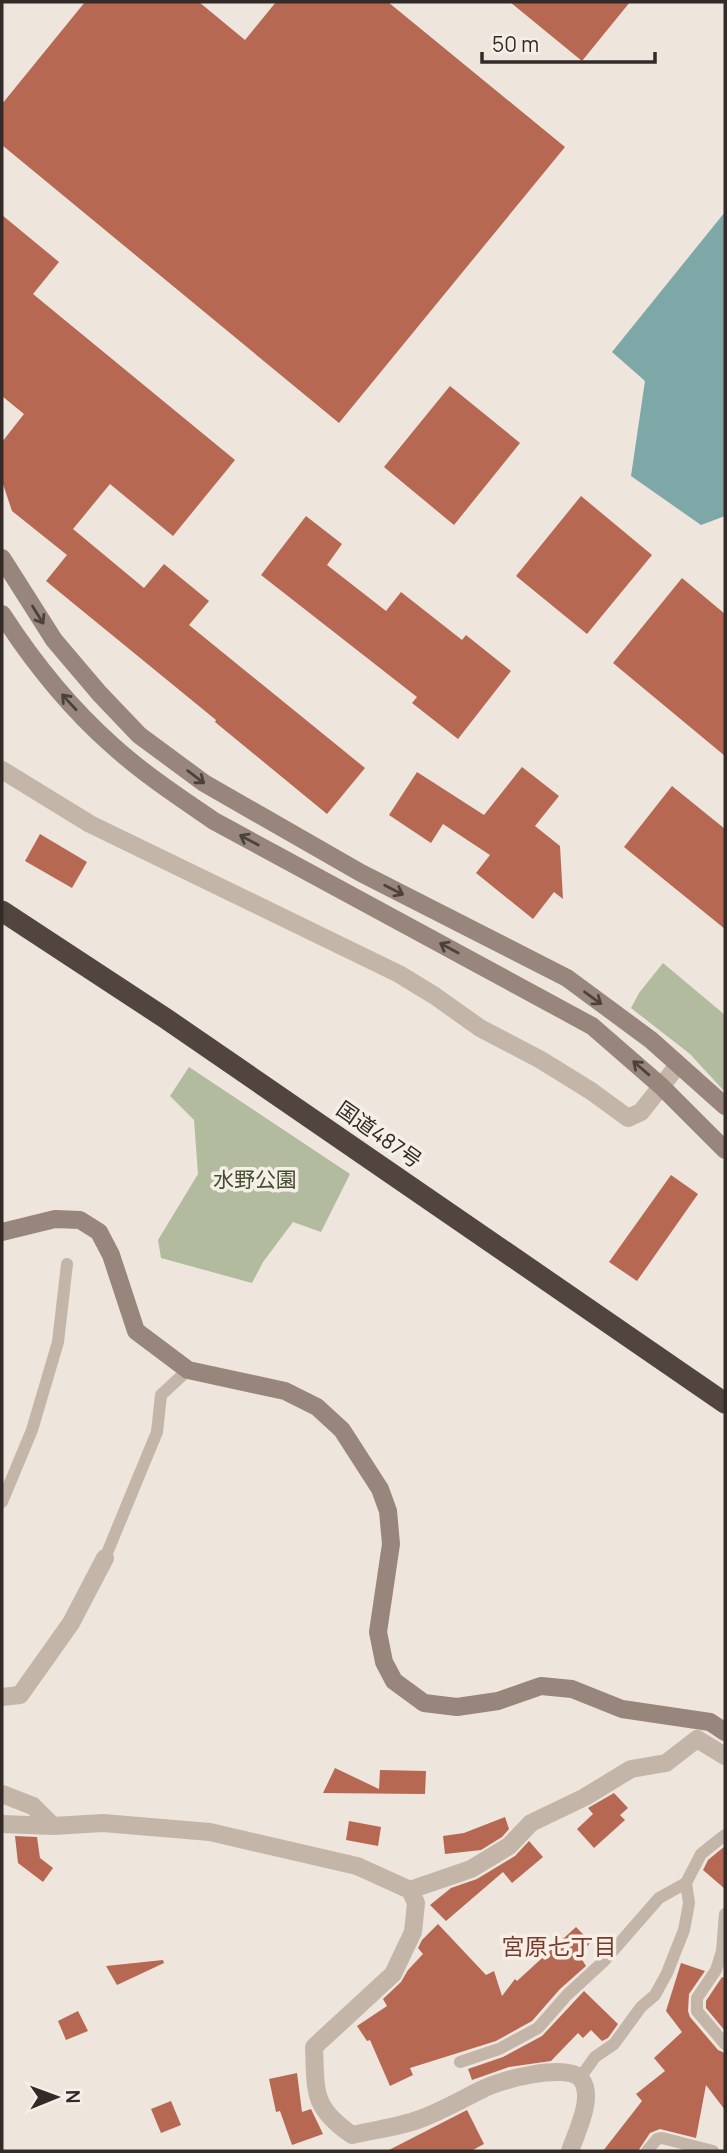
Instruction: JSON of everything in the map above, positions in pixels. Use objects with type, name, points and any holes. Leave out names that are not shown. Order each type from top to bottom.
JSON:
[{"type":"highway","name":"国道487号","points":[[2,911],[165,1018],[725,1403]]},
{"type":"street","points":[[2,558],[54,640],[139,735],[204,783],[361,873],[567,978],[651,1040],[725,1106]]},
{"type":"street","points":[[2,614],[22,645],[65,698],[113,746],[158,783],[214,821],[592,1026],[661,1086],[725,1150]]},
{"type":"street","points":[[2,770],[90,824],[399,974],[480,1028],[591,1091],[628,1118],[640,1111],[678,1065]]},
{"type":"street","points":[[2,1232],[55,1219],[80,1220],[100,1232],[111,1255],[136,1331],[188,1370],[285,1391],[317,1407],[342,1430],[380,1489],[387,1511],[391,1544],[379,1632],[384,1662],[394,1682],[425,1703],[457,1707],[498,1700],[541,1686],[572,1689],[622,1709],[709,1721],[725,1732]]},
{"type":"street","points":[[2,1698],[20,1695],[71,1623],[105,1558]]},
{"type":"street","points":[[410,1890],[471,1870],[509,1846],[531,1824],[585,1797],[631,1769],[666,1763],[697,1740],[725,1756]]},
{"type":"street","points":[[2,1794],[33,1806],[53,1826]]},
{"type":"street","points":[[2,1824],[53,1826],[103,1823],[210,1832],[357,1866],[410,1890],[416,1903],[413,1932],[393,1974],[314,2047],[316,2091],[331,2120],[352,2135],[419,2120],[505,2080],[555,2072],[570,2073],[580,2078],[585,2091],[585,2104],[570,2151]]},
{"type":"lane","points":[[2,1502],[32,1430],[58,1342],[67,1264]]},
{"type":"lane","points":[[105,1558],[158,1432],[162,1395],[188,1370]]},
{"type":"lane","points":[[580,2078],[595,2057],[614,2044],[641,2007],[655,1995],[674,1960],[684,1930],[689,1903],[687,1883],[701,1854],[725,1835]]},
{"type":"lane","points":[[460,2062],[499,2049],[538,2028],[567,1995],[604,1961],[659,1898],[687,1883]]},
{"type":"lane","points":[[725,1914],[722,1951],[716,1970],[697,1998],[697,2011],[725,2044]]},
{"type":"lane","points":[[647,2151],[657,2139],[662,2138],[713,2151]]},
{"type":"green space","points":[[663,963],[725,1015],[725,1092],[690,1054],[631,1008],[639,993]]},
{"type":"green space","name":"水野公園","points":[[189,1067],[350,1174],[321,1232],[293,1222],[263,1262],[252,1283],[161,1258],[158,1240],[198,1174],[194,1120],[170,1096]]},
{"type":"water","points":[[725,212],[725,516],[701,525],[631,476],[645,381],[612,352]]},
{"type":"building","points":[[85,2],[199,2],[245,40],[276,2],[388,2],[565,147],[339,423],[2,145],[2,104]]},
{"type":"building","points":[[510,2],[630,2],[582,61]]},
{"type":"building","points":[[2,215],[59,262],[33,294],[235,460],[173,536],[110,484],[73,529],[144,588],[164,564],[209,601],[189,625],[365,768],[327,814],[46,581],[67,555],[12,511],[2,481],[2,442],[24,414],[2,396]]},
{"type":"building","points":[[450,386],[520,443],[454,525],[384,467]]},
{"type":"building","points":[[581,496],[652,555],[587,634],[516,576]]},
{"type":"building","points":[[306,516],[342,544],[327,565],[386,611],[401,592],[462,640],[466,635],[511,671],[458,739],[412,703],[417,697],[261,575]]},
{"type":"building","points":[[682,578],[725,614],[725,756],[613,663]]},
{"type":"building","points":[[522,767],[559,796],[535,826],[560,846],[563,899],[554,892],[533,919],[476,873],[490,855],[443,824],[431,843],[389,815],[417,772],[484,815]]},
{"type":"building","points":[[672,786],[725,829],[725,929],[624,847]]},
{"type":"building","points":[[40,834],[87,862],[72,888],[25,861]]},
{"type":"building","points":[[671,1175],[698,1194],[637,1281],[609,1262]]},
{"type":"building","points":[[335,1768],[379,1789],[380,1770],[426,1771],[425,1794],[323,1793]]},
{"type":"building","points":[[614,1793],[628,1808],[620,1815],[625,1820],[594,1848],[577,1829],[593,1814],[588,1808]]},
{"type":"building","points":[[505,1817],[509,1829],[502,1837],[481,1850],[445,1854],[443,1836],[464,1833]]},
{"type":"building","points":[[349,1821],[381,1827],[378,1846],[346,1840]]},
{"type":"building","points":[[15,1836],[37,1837],[40,1858],[53,1868],[43,1882],[18,1863]]},
{"type":"building","points":[[529,1841],[543,1857],[512,1883],[503,1872],[446,1921],[430,1905],[451,1888],[477,1879],[515,1856]]},
{"type":"building","points":[[725,1846],[725,1889],[703,1870],[708,1860]]},
{"type":"building","points":[[438,1924],[486,1975],[494,1971],[502,1996],[515,1979],[517,1981],[576,1927],[591,1942],[579,1955],[586,1966],[560,1989],[532,2021],[496,2041],[410,2068],[413,2075],[390,2086],[370,2040],[367,2041],[357,2026],[387,2006],[383,1999],[401,1982],[423,1954],[418,1948],[422,1940]]},
{"type":"building","points":[[163,1960],[164,1963],[117,1985],[106,1966]]},
{"type":"building","points":[[681,1963],[705,1971],[689,1994],[688,2011],[718,2050],[725,2053],[725,2110],[706,2085],[696,2138],[660,2129],[650,2133],[638,2151],[603,2151],[642,2101],[636,2094],[665,2071],[654,2058],[682,2032],[666,2011]]},
{"type":"building","points":[[722,1977],[725,1978],[725,2031],[706,2008],[706,2001]]},
{"type":"building","points":[[584,1991],[618,2024],[608,2038],[602,2041],[591,2030],[583,2038],[578,2033],[551,2061],[509,2067],[472,2080],[468,2069],[503,2057],[542,2036]]},
{"type":"building","points":[[78,2011],[88,2031],[66,2040],[58,2021]]},
{"type":"building","points":[[297,2073],[302,2112],[311,2109],[323,2134],[292,2145],[280,2111],[276,2112],[269,2079]]},
{"type":"building","points":[[171,2101],[181,2125],[161,2133],[151,2109]]},
{"type":"building","points":[[467,2110],[484,2144],[471,2151],[387,2151]]},
{"type":"district","name":"宮原七丁目","points":[[559,1947]]}]
